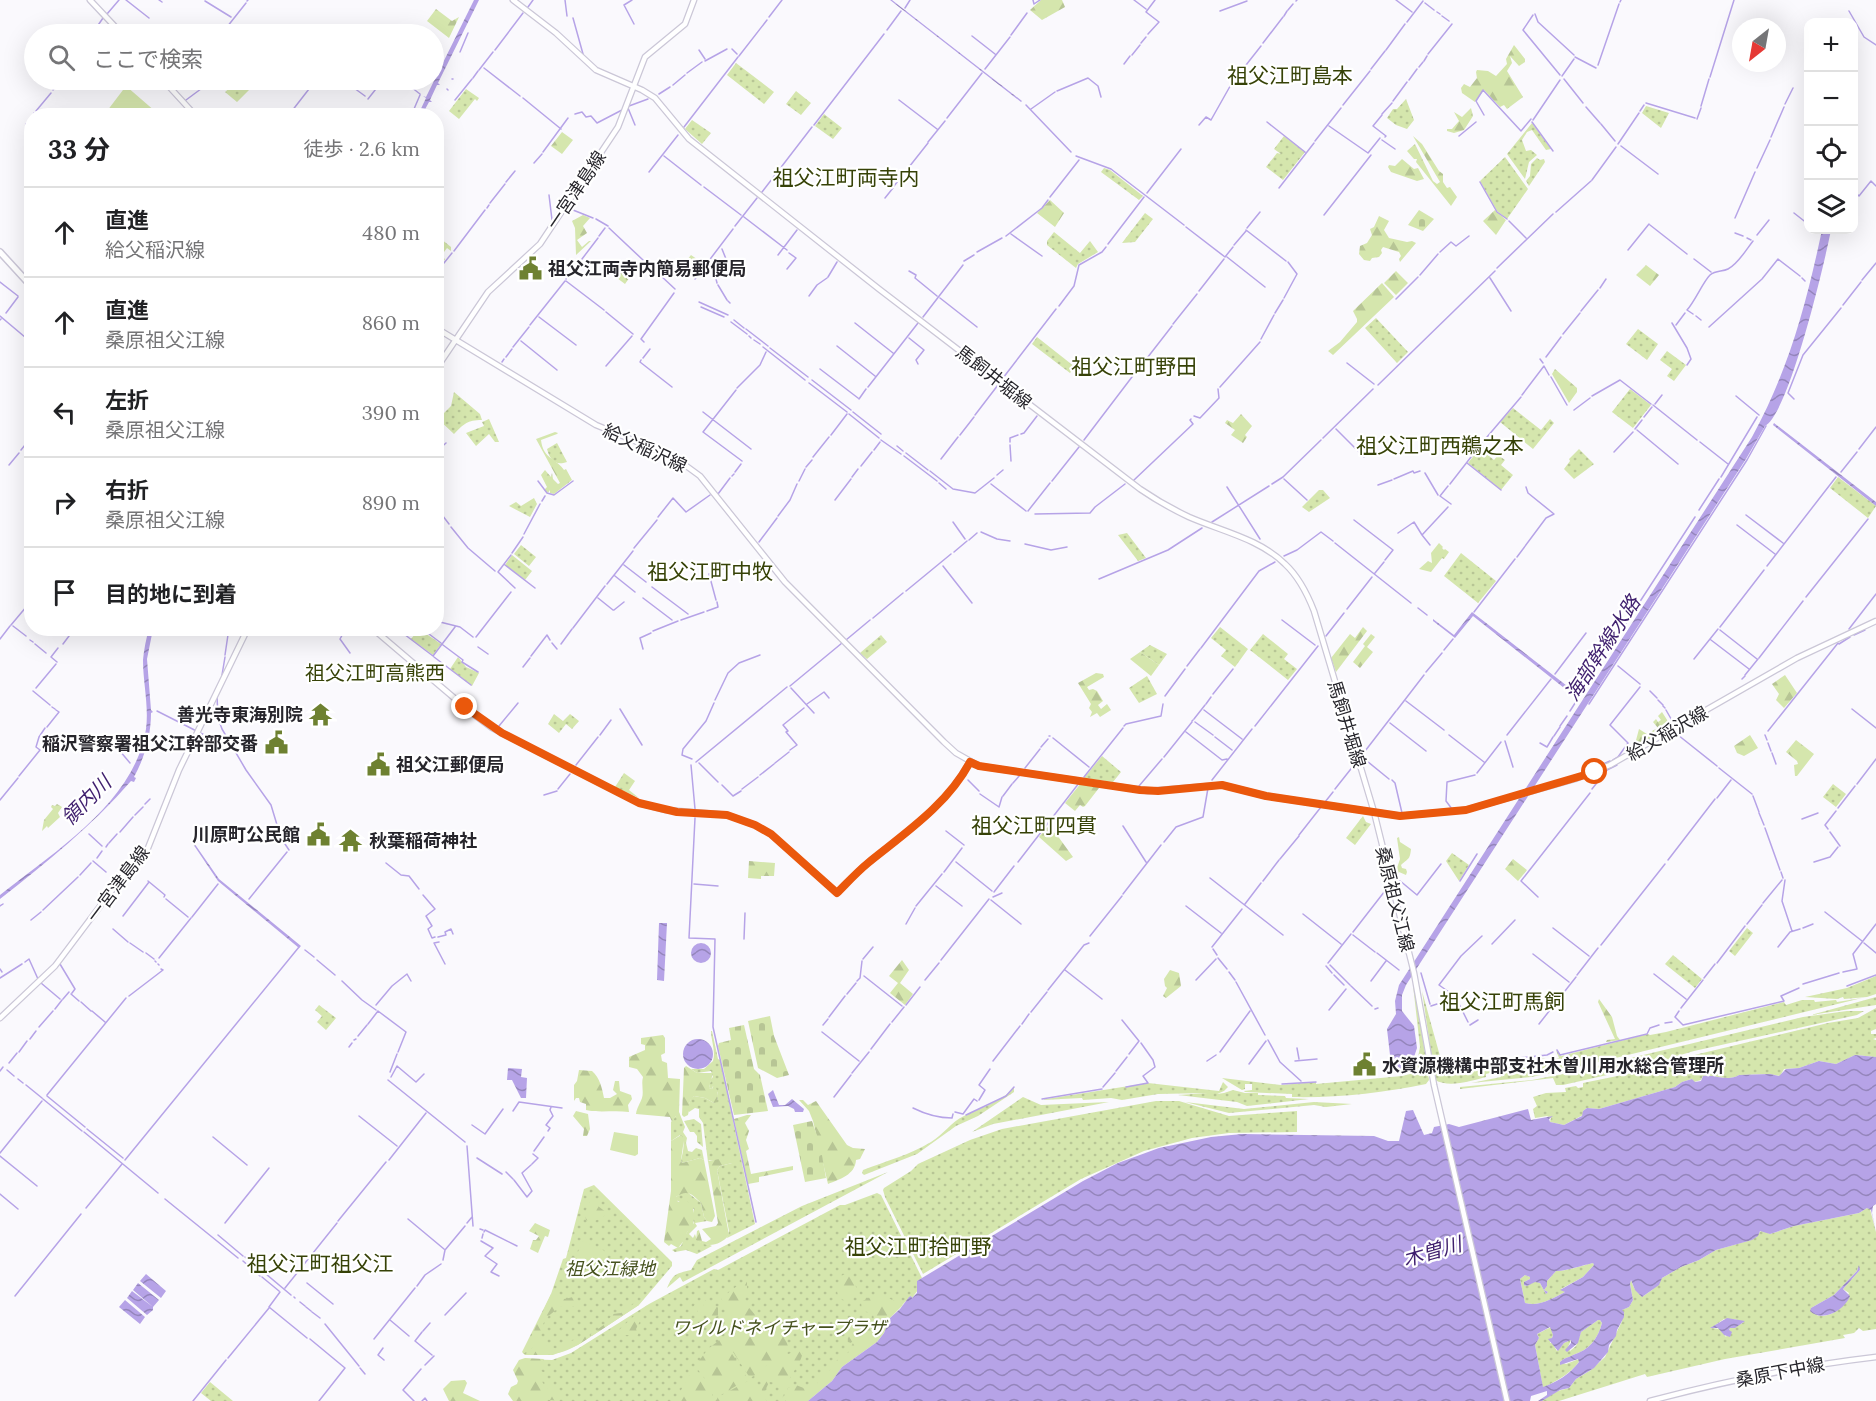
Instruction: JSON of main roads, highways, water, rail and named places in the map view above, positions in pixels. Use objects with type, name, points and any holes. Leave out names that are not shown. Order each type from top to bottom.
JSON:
[{"type":"main road","points":[[90,0],[113,24]]},
{"type":"main road","name":"馬飼井堀線","points":[[513,0],[556,33],[596,70],[633,86],[658,101],[689,139],[879,289],[1140,489],[1172,509],[1260,546],[1284,562],[1303,586],[1314,611],[1374,812]]},
{"type":"main road","name":"一宮津島線","points":[[444,357],[488,292],[540,244],[618,127],[642,62],[648,54],[686,24],[694,0]]},
{"type":"main road","points":[[172,90],[189,108]]},
{"type":"main road","points":[[0,252],[24,278]]},
{"type":"main road","name":"給父稲沢線","points":[[444,333],[596,425],[666,454],[691,468],[700,476],[784,582],[944,742],[970,762]]},
{"type":"main road","name":"給父稲沢線","points":[[1374,812],[1400,816],[1466,810],[1575,779],[1610,765],[1797,658],[1876,621]]},
{"type":"main road","name":"一宮津島線","points":[[0,1017],[55,966],[119,881],[146,853],[170,790],[244,636]]},
{"type":"main road","points":[[381,636],[492,728],[639,803],[677,812],[727,815],[755,825],[771,834],[837,893],[866,865],[950,794],[970,762],[979,766],[1140,790],[1158,791],[1222,785],[1266,796],[1374,812]]},
{"type":"main road","name":"桑原祖父江線","points":[[1374,812],[1412,963],[1435,1090],[1507,1401]]},
{"type":"main road","name":"桑原下中線","points":[[1650,1401],[1811,1365],[1876,1357]]},
{"type":"water","points":[[474,0],[479,0],[444,71],[444,61]]},
{"type":"water","points":[[890,0],[892,0],[1022,101],[1021,102]]},
{"type":"water","points":[[429,90],[435,90],[430,100],[432,102],[429,102],[426,108],[421,108],[426,98],[423,96],[426,97]]},
{"type":"water","points":[[1821,234],[1830,234],[1805,335],[1785,395],[1774,415],[1406,985],[1402,995],[1402,1011],[1414,1026],[1417,1048],[1409,1072],[1402,1074],[1390,1055],[1387,1029],[1396,1014],[1395,1001],[1399,985],[1752,437],[1786,361],[1810,284]]},
{"type":"water","points":[[1774,423],[1876,502],[1876,506],[1773,425]]},
{"type":"water","points":[[1472,612],[1580,696],[1578,699],[1473,616],[1455,638],[1433,621],[1433,619],[1454,635]]},
{"type":"water","points":[[147,636],[152,636],[147,659],[153,712],[147,746],[134,782],[131,781],[101,813],[68,843],[0,899],[0,895],[89,823],[126,780],[139,755],[146,729],[143,660]]},
{"type":"water","points":[[192,840],[219,879],[301,946],[299,948],[218,881]]},
{"type":"water","points":[[659,923],[667,923],[664,981],[657,980]]},
{"type":"water","points":[[701,943],[708,946],[711,953],[708,960],[701,963],[694,960],[691,953],[694,946]]},
{"type":"water","points":[[698,1039],[709,1043],[713,1054],[709,1065],[698,1069],[687,1065],[683,1054],[687,1043]]},
{"type":"water","name":"木曽川","points":[[1855,1055],[1876,1057],[1876,1204],[1873,1206],[1872,1213],[1876,1232],[1871,1210],[1867,1208],[1859,1213],[1794,1226],[1770,1234],[1760,1231],[1758,1236],[1752,1240],[1716,1250],[1681,1267],[1662,1278],[1659,1285],[1642,1297],[1635,1290],[1631,1280],[1633,1300],[1629,1307],[1622,1310],[1624,1317],[1616,1336],[1609,1345],[1608,1352],[1594,1368],[1576,1379],[1569,1388],[1560,1390],[1542,1401],[1538,1401],[1547,1395],[1547,1391],[1531,1396],[1530,1401],[808,1401],[832,1381],[842,1367],[877,1342],[884,1333],[890,1318],[909,1297],[912,1298],[917,1293],[917,1281],[1083,1181],[1118,1163],[1159,1148],[1211,1137],[1242,1134],[1374,1136],[1388,1141],[1399,1141],[1406,1111],[1413,1110],[1424,1135],[1432,1133],[1434,1127],[1449,1124],[1459,1127],[1528,1109],[1531,1120],[1553,1116],[1549,1119],[1550,1122],[1564,1125],[1582,1116],[1583,1111],[1587,1108],[1599,1109],[1675,1087],[1692,1079],[1695,1082],[1701,1081],[1703,1076],[1730,1078],[1739,1075],[1770,1074],[1779,1076],[1786,1069],[1799,1068],[1819,1061],[1836,1064]],"holes":[[[1593,1263],[1594,1265],[1583,1277],[1560,1290],[1565,1292],[1541,1303],[1525,1303],[1520,1279],[1525,1275],[1530,1279],[1524,1282],[1524,1285],[1540,1283],[1546,1294],[1548,1292],[1544,1290],[1547,1281],[1556,1271]],[[1598,1320],[1602,1323],[1592,1343],[1584,1350],[1563,1359],[1560,1365],[1578,1359],[1579,1362],[1562,1378],[1543,1387],[1535,1345],[1539,1338],[1537,1334],[1550,1327],[1553,1335],[1548,1339],[1558,1351],[1564,1343],[1571,1340],[1565,1350],[1567,1352],[1578,1343],[1581,1332]]]},
{"type":"water","points":[[508,1068],[522,1069],[521,1077],[527,1078],[526,1098],[521,1098],[512,1080],[507,1080]]},
{"type":"water","points":[[773,1090],[779,1105],[785,1105],[792,1099],[804,1109],[803,1112],[795,1112],[788,1106],[773,1107],[768,1094]]},
{"type":"water","points":[[1859,1265],[1860,1270],[1843,1289],[1850,1296],[1843,1306],[1833,1313],[1821,1316],[1810,1311],[1811,1308],[1834,1295],[1857,1271]]},
{"type":"water","points":[[146,1274],[166,1291],[161,1298],[140,1281]]},
{"type":"water","points":[[138,1283],[159,1300],[153,1307],[133,1290]]},
{"type":"water","points":[[132,1291],[153,1307],[147,1315],[127,1298]]},
{"type":"water","points":[[125,1300],[145,1317],[140,1324],[119,1307]]},
{"type":"water","points":[[1727,1318],[1745,1321],[1735,1328],[1730,1328],[1732,1332],[1730,1337],[1724,1335],[1718,1328],[1710,1328]]},
{"type":"waterway","points":[[107,14],[119,0]]},
{"type":"waterway","points":[[126,0],[149,18]]},
{"type":"waterway","points":[[528,7],[533,0]]},
{"type":"waterway","points":[[565,0],[567,16]]},
{"type":"waterway","points":[[632,0],[624,5],[634,24]]},
{"type":"waterway","points":[[769,17],[782,0]]},
{"type":"waterway","points":[[905,8],[910,0]]},
{"type":"waterway","points":[[1033,0],[1034,4],[1040,0]]},
{"type":"waterway","points":[[1134,0],[1146,9]]},
{"type":"waterway","points":[[1148,34],[1159,22],[1146,12],[1155,0]]},
{"type":"waterway","points":[[1396,0],[1412,12]]},
{"type":"waterway","points":[[1710,77],[1734,0]]},
{"type":"waterway","points":[[205,1],[231,17]]},
{"type":"waterway","points":[[1220,11],[1247,1]]},
{"type":"waterway","points":[[1407,22],[1423,1]]},
{"type":"waterway","points":[[229,24],[246,3]]},
{"type":"waterway","points":[[1425,3],[1434,10]]},
{"type":"waterway","points":[[1288,10],[1293,4]]},
{"type":"waterway","points":[[1598,65],[1619,4]]},
{"type":"waterway","points":[[887,30],[901,11]]},
{"type":"waterway","points":[[1284,16],[1287,11]]},
{"type":"waterway","points":[[1849,11],[1864,37],[1876,45]]},
{"type":"waterway","points":[[495,50],[523,13]]},
{"type":"waterway","points":[[1011,35],[1027,13]]},
{"type":"waterway","points":[[1535,14],[1538,22],[1574,55]]},
{"type":"waterway","points":[[1533,15],[1523,30],[1560,75]]},
{"type":"waterway","points":[[1442,16],[1449,21]]},
{"type":"waterway","points":[[1263,43],[1283,17]]},
{"type":"waterway","points":[[99,24],[103,18]]},
{"type":"waterway","points":[[573,18],[583,54]]},
{"type":"waterway","points":[[739,56],[767,20]]},
{"type":"waterway","points":[[1386,50],[1405,24]]},
{"type":"waterway","points":[[1428,54],[1452,24]]},
{"type":"waterway","points":[[460,52],[468,33]]},
{"type":"waterway","points":[[814,125],[884,34]]},
{"type":"waterway","points":[[972,36],[995,54]]},
{"type":"waterway","points":[[985,69],[1010,37]]},
{"type":"waterway","points":[[1141,43],[1146,37]]},
{"type":"waterway","points":[[1132,55],[1140,45]]},
{"type":"waterway","points":[[1235,79],[1261,46]]},
{"type":"waterway","points":[[705,61],[727,49]]},
{"type":"waterway","points":[[732,49],[737,54]]},
{"type":"waterway","points":[[699,50],[705,59]]},
{"type":"waterway","points":[[1371,69],[1385,51]]},
{"type":"waterway","points":[[479,70],[493,52]]},
{"type":"waterway","points":[[1124,64],[1130,56]]},
{"type":"waterway","points":[[1424,61],[1427,56]]},
{"type":"waterway","points":[[684,127],[738,57]]},
{"type":"waterway","points":[[1575,57],[1596,68]]},
{"type":"waterway","points":[[1562,76],[1574,59]]},
{"type":"waterway","points":[[687,73],[702,62]]},
{"type":"waterway","points":[[1419,67],[1423,62]]},
{"type":"waterway","points":[[484,68],[520,96]]},
{"type":"waterway","points":[[1409,80],[1417,69]]},
{"type":"waterway","points":[[473,78],[478,71]]},
{"type":"waterway","points":[[1343,105],[1370,71]]},
{"type":"waterway","points":[[947,118],[982,73]]},
{"type":"waterway","points":[[673,85],[685,75]]},
{"type":"waterway","points":[[1057,91],[1088,78],[1098,86],[1101,97]]},
{"type":"waterway","points":[[455,100],[472,79]]},
{"type":"waterway","points":[[1564,79],[1583,103]]},
{"type":"waterway","points":[[1701,106],[1709,79]]},
{"type":"waterway","points":[[1533,120],[1560,80]]},
{"type":"waterway","points":[[1199,125],[1206,117],[1211,120],[1233,81]]},
{"type":"waterway","points":[[1393,101],[1407,82]]},
{"type":"waterway","points":[[659,94],[670,87]]},
{"type":"waterway","points":[[1785,104],[1793,88]]},
{"type":"waterway","points":[[186,100],[200,90]]},
{"type":"waterway","points":[[294,108],[308,90]]},
{"type":"waterway","points":[[357,90],[365,96]]},
{"type":"waterway","points":[[368,99],[375,90]]},
{"type":"waterway","points":[[415,90],[420,94]]},
{"type":"waterway","points":[[1484,115],[1476,101],[1483,90],[1521,131],[1531,119]]},
{"type":"waterway","points":[[1031,109],[1055,92]]},
{"type":"waterway","points":[[38,108],[51,93]]},
{"type":"waterway","points":[[414,108],[420,95]]},
{"type":"waterway","points":[[523,98],[561,129]]},
{"type":"waterway","points":[[629,106],[648,99]]},
{"type":"waterway","points":[[899,100],[937,129]]},
{"type":"waterway","points":[[1382,114],[1392,103]]},
{"type":"waterway","points":[[1646,103],[1695,118]]},
{"type":"waterway","points":[[1026,105],[1071,152]]},
{"type":"waterway","points":[[1640,111],[1644,105]]},
{"type":"waterway","points":[[1586,107],[1600,123]]},
{"type":"waterway","points":[[1771,137],[1784,107]]},
{"type":"waterway","points":[[628,108],[635,125]]},
{"type":"waterway","points":[[1315,141],[1341,108]]},
{"type":"waterway","points":[[1697,119],[1701,108]]},
{"type":"waterway","points":[[575,114],[582,112],[586,117],[591,116],[597,123],[622,110]]},
{"type":"waterway","points":[[1618,144],[1639,113]]},
{"type":"waterway","points":[[1382,115],[1373,126],[1385,137]]},
{"type":"waterway","points":[[543,152],[568,118]]},
{"type":"waterway","points":[[928,142],[945,121]]},
{"type":"waterway","points":[[1267,122],[1305,152]]},
{"type":"waterway","points":[[1459,136],[1476,122]]},
{"type":"waterway","points":[[1532,122],[1553,151]]},
{"type":"waterway","points":[[1601,124],[1615,141]]},
{"type":"waterway","points":[[1329,126],[1368,153],[1380,138]]},
{"type":"waterway","points":[[762,192],[812,127]]},
{"type":"waterway","points":[[649,172],[678,135]]},
{"type":"waterway","points":[[1382,140],[1395,149]]},
{"type":"waterway","points":[[1757,168],[1770,140]]},
{"type":"waterway","points":[[894,186],[928,143]]},
{"type":"waterway","points":[[1279,188],[1314,143]]},
{"type":"waterway","points":[[1621,146],[1658,174]]},
{"type":"waterway","points":[[1592,180],[1616,147]]},
{"type":"waterway","points":[[1147,193],[1181,149]]},
{"type":"waterway","points":[[534,163],[542,154]]},
{"type":"waterway","points":[[1324,215],[1371,155]]},
{"type":"waterway","points":[[664,156],[701,185]]},
{"type":"waterway","points":[[1076,156],[1111,169],[1184,225]]},
{"type":"waterway","points":[[1050,197],[1079,160]]},
{"type":"waterway","points":[[506,182],[515,171]]},
{"type":"waterway","points":[[1735,218],[1755,172]]},
{"type":"waterway","points":[[1556,212],[1591,181]]},
{"type":"waterway","points":[[1858,195],[1871,181],[1876,186]]},
{"type":"waterway","points":[[1480,182],[1497,212],[1507,219]]},
{"type":"waterway","points":[[490,203],[505,184]]},
{"type":"waterway","points":[[704,187],[741,215]]},
{"type":"waterway","points":[[885,198],[893,188]]},
{"type":"waterway","points":[[549,195],[552,220]]},
{"type":"waterway","points":[[1108,244],[1144,197]]},
{"type":"waterway","points":[[735,226],[757,198]]},
{"type":"waterway","points":[[1006,236],[1042,208],[1048,200]]},
{"type":"waterway","points":[[568,208],[593,218]]},
{"type":"waterway","points":[[454,251],[485,210]]},
{"type":"waterway","points":[[1247,228],[1260,212]]},
{"type":"waterway","points":[[1794,213],[1804,221]]},
{"type":"waterway","points":[[1497,268],[1553,214]]},
{"type":"waterway","points":[[744,217],[787,250]]},
{"type":"waterway","points":[[596,219],[608,226]]},
{"type":"waterway","points":[[1757,235],[1769,220]]},
{"type":"waterway","points":[[1509,221],[1526,238]]},
{"type":"waterway","points":[[1628,250],[1649,224]]},
{"type":"waterway","points":[[1650,225],[1687,254]]},
{"type":"waterway","points":[[1186,227],[1225,257]]},
{"type":"waterway","points":[[599,236],[605,228]]},
{"type":"waterway","points":[[609,228],[643,260]]},
{"type":"waterway","points":[[695,279],[733,229]]},
{"type":"waterway","points":[[778,255],[797,230]]},
{"type":"waterway","points":[[1246,230],[1286,261]]},
{"type":"waterway","points":[[1234,245],[1246,231]]},
{"type":"waterway","points":[[1735,233],[1743,236]]},
{"type":"waterway","points":[[1011,234],[1042,256]]},
{"type":"waterway","points":[[1440,252],[1451,242],[1456,246],[1469,236]]},
{"type":"waterway","points":[[582,259],[598,238]]},
{"type":"waterway","points":[[977,252],[1002,238]]},
{"type":"waterway","points":[[1747,238],[1751,240]]},
{"type":"waterway","points":[[1693,314],[1687,310],[1707,278],[1712,273],[1732,267],[1753,241]]},
{"type":"waterway","points":[[1059,306],[1074,286],[1079,265],[1102,252],[1106,247]]},
{"type":"waterway","points":[[1225,257],[1233,247]]},
{"type":"waterway","points":[[717,283],[716,279],[730,269],[722,249]]},
{"type":"waterway","points":[[444,263],[452,253]]},
{"type":"waterway","points":[[787,269],[796,258],[789,253]]},
{"type":"waterway","points":[[1420,275],[1438,254]]},
{"type":"waterway","points":[[964,261],[974,255]]},
{"type":"waterway","points":[[1227,257],[1265,287]]},
{"type":"waterway","points":[[1199,291],[1224,259]]},
{"type":"waterway","points":[[1694,259],[1711,272]]},
{"type":"waterway","points":[[1709,327],[1762,279],[1778,259],[1800,276]]},
{"type":"waterway","points":[[566,279],[580,261]]},
{"type":"waterway","points":[[646,262],[658,274]]},
{"type":"waterway","points":[[828,277],[837,262]]},
{"type":"waterway","points":[[1284,298],[1297,274],[1288,262]]},
{"type":"waterway","points":[[1862,280],[1876,263]]},
{"type":"waterway","points":[[923,317],[963,265]]},
{"type":"waterway","points":[[909,271],[937,296]]},
{"type":"waterway","points":[[1378,385],[1495,271]]},
{"type":"waterway","points":[[660,275],[675,289]]},
{"type":"waterway","points":[[1396,299],[1418,277]]},
{"type":"waterway","points":[[809,296],[817,285],[827,278]]},
{"type":"waterway","points":[[1490,278],[1511,311]]},
{"type":"waterway","points":[[1802,278],[1805,281]]},
{"type":"waterway","points":[[1600,288],[1606,279]]},
{"type":"waterway","points":[[530,325],[565,281]]},
{"type":"waterway","points":[[566,281],[604,310]]},
{"type":"waterway","points":[[0,282],[18,296]]},
{"type":"waterway","points":[[1843,305],[1861,282]]},
{"type":"waterway","points":[[718,285],[727,300]]},
{"type":"waterway","points":[[1581,311],[1598,290]]},
{"type":"waterway","points":[[644,342],[641,339],[674,293]]},
{"type":"waterway","points":[[1173,324],[1197,294]]},
{"type":"waterway","points":[[6,313],[18,297]]},
{"type":"waterway","points":[[940,298],[977,327]]},
{"type":"waterway","points":[[1275,313],[1283,300]]},
{"type":"waterway","points":[[699,302],[728,315]]},
{"type":"waterway","points":[[701,307],[724,317]]},
{"type":"waterway","points":[[1794,399],[1788,393],[1803,355],[1841,308]]},
{"type":"waterway","points":[[1003,378],[1056,309]]},
{"type":"waterway","points":[[606,312],[633,334]]},
{"type":"waterway","points":[[1563,334],[1580,313]]},
{"type":"waterway","points":[[1676,325],[1685,313]]},
{"type":"waterway","points":[[1261,339],[1274,315]]},
{"type":"waterway","points":[[0,316],[24,336]]},
{"type":"waterway","points":[[1696,316],[1701,320]]},
{"type":"waterway","points":[[539,317],[576,345]]},
{"type":"waterway","points":[[734,320],[744,328]]},
{"type":"waterway","points":[[731,322],[747,334]]},
{"type":"waterway","points":[[855,323],[893,353]]},
{"type":"waterway","points":[[868,387],[918,323]]},
{"type":"waterway","points":[[1672,323],[1691,359],[1687,365]]},
{"type":"waterway","points":[[1137,371],[1172,326]]},
{"type":"waterway","points":[[513,347],[529,327]]},
{"type":"waterway","points":[[746,329],[768,346]]},
{"type":"waterway","points":[[606,366],[632,336]]},
{"type":"waterway","points":[[1546,357],[1561,337]]},
{"type":"waterway","points":[[909,338],[924,350],[916,360],[918,364]]},
{"type":"waterway","points":[[754,340],[760,344]]},
{"type":"waterway","points":[[521,341],[557,370]]},
{"type":"waterway","points":[[1220,387],[1260,342]]},
{"type":"waterway","points":[[837,346],[875,376]]},
{"type":"waterway","points":[[763,347],[805,380]]},
{"type":"waterway","points":[[770,348],[808,377]]},
{"type":"waterway","points":[[506,357],[512,349]]},
{"type":"waterway","points":[[643,358],[650,349]]},
{"type":"waterway","points":[[737,388],[760,365],[766,352]]},
{"type":"waterway","points":[[1540,359],[1543,363]]},
{"type":"waterway","points":[[641,360],[640,362],[672,387]]},
{"type":"waterway","points":[[1347,363],[1374,384]]},
{"type":"waterway","points":[[1522,395],[1544,366],[1549,375]]},
{"type":"waterway","points":[[820,369],[858,398]]},
{"type":"waterway","points":[[1084,440],[1135,373]]},
{"type":"waterway","points":[[1551,377],[1567,405]]},
{"type":"waterway","points":[[812,380],[851,410]]},
{"type":"waterway","points":[[1592,396],[1620,380],[1651,404]]},
{"type":"waterway","points":[[809,383],[847,412]]},
{"type":"waterway","points":[[975,415],[998,385]]},
{"type":"waterway","points":[[859,399],[866,389]]},
{"type":"waterway","points":[[1194,416],[1200,418],[1219,398],[1218,389]]},
{"type":"waterway","points":[[1323,438],[1373,389]]},
{"type":"waterway","points":[[736,390],[703,432],[742,461]]},
{"type":"waterway","points":[[1655,404],[1662,395]]},
{"type":"waterway","points":[[1736,396],[1759,415]]},
{"type":"waterway","points":[[1487,437],[1521,397]]},
{"type":"waterway","points":[[1574,410],[1590,398]]},
{"type":"waterway","points":[[1653,405],[1697,440]]},
{"type":"waterway","points":[[1644,417],[1652,407]]},
{"type":"waterway","points":[[703,412],[751,449]]},
{"type":"waterway","points":[[853,412],[881,434]]},
{"type":"waterway","points":[[831,435],[847,414]]},
{"type":"waterway","points":[[849,414],[879,438]]},
{"type":"waterway","points":[[1021,434],[1037,416]]},
{"type":"waterway","points":[[960,435],[974,417]]},
{"type":"waterway","points":[[1721,477],[1757,417]]},
{"type":"waterway","points":[[1134,480],[1193,424],[1191,419]]},
{"type":"waterway","points":[[1635,429],[1642,420]]},
{"type":"waterway","name":"海部幹線水路","points":[[1589,704],[1747,460],[1766,426]]},
{"type":"waterway","points":[[1859,449],[1876,427]]},
{"type":"waterway","points":[[1336,429],[1364,457]]},
{"type":"waterway","points":[[1637,430],[1678,464]]},
{"type":"waterway","points":[[1614,452],[1633,432]]},
{"type":"waterway","points":[[1010,442],[1010,438],[1018,435]]},
{"type":"waterway","points":[[813,457],[829,437]]},
{"type":"waterway","points":[[941,459],[958,437]]},
{"type":"waterway","points":[[1450,484],[1485,439]]},
{"type":"waterway","points":[[881,440],[901,454]]},
{"type":"waterway","points":[[1272,484],[1283,477],[1321,440]]},
{"type":"waterway","points":[[874,450],[880,442]]},
{"type":"waterway","points":[[1700,442],[1728,464]]},
{"type":"waterway","points":[[1010,445],[1011,461]]},
{"type":"waterway","points":[[21,450],[24,446]]},
{"type":"waterway","points":[[897,446],[903,451]]},
{"type":"waterway","points":[[1052,481],[1079,447]]},
{"type":"waterway","points":[[861,466],[872,452]]},
{"type":"waterway","points":[[1841,472],[1857,452]]},
{"type":"waterway","points":[[9,465],[19,453]]},
{"type":"waterway","points":[[906,453],[928,470]]},
{"type":"waterway","points":[[904,456],[937,481]]},
{"type":"waterway","points":[[806,467],[812,460]]},
{"type":"waterway","points":[[1467,463],[1501,490]]},
{"type":"waterway","points":[[735,472],[741,464]]},
{"type":"waterway","points":[[799,481],[805,469]]},
{"type":"waterway","points":[[852,477],[858,469]]},
{"type":"waterway","points":[[997,475],[1003,470]]},
{"type":"waterway","points":[[930,471],[953,489],[975,493],[994,478]]},
{"type":"waterway","points":[[1394,479],[1413,471],[1414,473],[1420,471]]},
{"type":"waterway","points":[[1425,473],[1438,495]]},
{"type":"waterway","points":[[1767,566],[1836,477]]},
{"type":"waterway","points":[[718,494],[730,478]]},
{"type":"waterway","points":[[835,500],[851,479]]},
{"type":"waterway","points":[[1284,479],[1307,500]]},
{"type":"waterway","points":[[1699,510],[1719,479]]},
{"type":"waterway","points":[[1378,485],[1392,480]]},
{"type":"waterway","points":[[538,481],[547,493],[554,495],[573,481]]},
{"type":"waterway","points":[[939,483],[946,489]]},
{"type":"waterway","points":[[1028,511],[1050,483]]},
{"type":"waterway","points":[[778,516],[790,500],[797,484]]},
{"type":"waterway","points":[[991,484],[1026,511]]},
{"type":"waterway","points":[[1035,514],[1090,513],[1125,484]]},
{"type":"waterway","points":[[1212,522],[1269,486]]},
{"type":"waterway","points":[[1448,486],[1440,496],[1451,504]]},
{"type":"waterway","points":[[1227,487],[1260,539]]},
{"type":"waterway","points":[[1517,557],[1546,518],[1554,514],[1528,493],[1526,487]]},
{"type":"waterway","points":[[658,517],[673,498],[686,512],[710,495]]},
{"type":"waterway","points":[[542,501],[545,496]]},
{"type":"waterway","points":[[524,534],[540,504]]},
{"type":"waterway","points":[[1398,533],[1414,522],[1422,535],[1448,507]]},
{"type":"waterway","points":[[1746,515],[1783,543]]},
{"type":"waterway","points":[[444,517],[449,524]]},
{"type":"waterway","points":[[1626,623],[1695,517]]},
{"type":"waterway","points":[[759,542],[777,518]]},
{"type":"waterway","points":[[1806,597],[1868,519]]},
{"type":"waterway","points":[[634,548],[657,520]]},
{"type":"waterway","points":[[1354,520],[1393,550]]},
{"type":"waterway","points":[[953,522],[965,539]]},
{"type":"waterway","points":[[1737,525],[1775,554]]},
{"type":"waterway","points":[[451,527],[468,548],[495,571]]},
{"type":"waterway","points":[[1099,579],[1168,550],[1202,528]]},
{"type":"waterway","points":[[981,532],[997,539],[1010,541]]},
{"type":"waterway","points":[[1284,556],[1297,550],[1321,532],[1333,541]]},
{"type":"waterway","points":[[969,540],[977,533]]},
{"type":"waterway","points":[[1422,535],[1430,545]]},
{"type":"waterway","points":[[512,553],[523,537]]},
{"type":"waterway","points":[[954,552],[967,541]]},
{"type":"waterway","points":[[1335,543],[1411,603]]},
{"type":"waterway","points":[[1025,544],[1051,550],[1067,547]]},
{"type":"waterway","points":[[1385,560],[1393,550]]},
{"type":"waterway","points":[[607,584],[633,551]]},
{"type":"waterway","points":[[906,591],[951,554]]},
{"type":"waterway","points":[[511,555],[498,572],[515,588]]},
{"type":"waterway","points":[[1474,612],[1515,559]]},
{"type":"waterway","points":[[1201,648],[1259,571],[1275,562]]},
{"type":"waterway","points":[[1375,573],[1384,562]]},
{"type":"waterway","points":[[505,565],[535,588]]},
{"type":"waterway","points":[[624,565],[646,582]]},
{"type":"waterway","points":[[724,569],[735,565]]},
{"type":"waterway","points":[[943,566],[972,603]]},
{"type":"waterway","points":[[716,600],[709,574],[722,569]]},
{"type":"waterway","points":[[1720,627],[1764,570]]},
{"type":"waterway","points":[[615,576],[635,592]]},
{"type":"waterway","points":[[1347,609],[1372,577]]},
{"type":"waterway","points":[[573,628],[605,586]]},
{"type":"waterway","points":[[652,587],[688,614]]},
{"type":"waterway","points":[[476,637],[511,592]]},
{"type":"waterway","points":[[873,618],[903,593]]},
{"type":"waterway","points":[[1849,629],[1876,594]]},
{"type":"waterway","points":[[598,598],[613,610]]},
{"type":"waterway","points":[[643,598],[672,620]]},
{"type":"waterway","points":[[1759,658],[1803,601]]},
{"type":"waterway","points":[[614,610],[624,602]]},
{"type":"waterway","points":[[707,611],[718,607],[717,602]]},
{"type":"waterway","points":[[1418,608],[1427,615]]},
{"type":"waterway","points":[[11,625],[24,610]]},
{"type":"waterway","points":[[681,620],[704,612]]},
{"type":"waterway","points":[[1326,636],[1344,613]]},
{"type":"waterway","points":[[846,640],[870,620]]},
{"type":"waterway","points":[[1282,620],[1315,645]]},
{"type":"waterway","points":[[653,631],[678,621]]},
{"type":"waterway","points":[[444,623],[460,627],[473,637]]},
{"type":"waterway","points":[[0,639],[10,626]]},
{"type":"waterway","points":[[13,626],[24,634]]},
{"type":"waterway","points":[[407,636],[433,656],[455,627]]},
{"type":"waterway","points":[[561,644],[572,629]]},
{"type":"waterway","points":[[1694,659],[1718,629]]},
{"type":"waterway","points":[[1720,630],[1757,659]]},
{"type":"waterway","points":[[1854,635],[1865,630]]},
{"type":"waterway","points":[[643,649],[640,638],[651,633]]},
{"type":"waterway","points":[[1555,674],[1586,633]]},
{"type":"waterway","points":[[531,656],[547,635],[550,640]]},
{"type":"waterway","points":[[63,644],[69,636]]},
{"type":"waterway","points":[[225,655],[228,636]]},
{"type":"waterway","points":[[342,636],[340,639],[350,653]]},
{"type":"waterway","points":[[432,636],[441,643]]},
{"type":"waterway","points":[[1839,644],[1850,637]]},
{"type":"waterway","points":[[1444,650],[1453,639]]},
{"type":"waterway","points":[[1711,640],[1749,669]]},
{"type":"waterway","points":[[552,643],[557,649]]},
{"type":"waterway","points":[[790,686],[842,643]]},
{"type":"waterway","points":[[1768,731],[1838,643]]},
{"type":"waterway","points":[[35,644],[46,653]]},
{"type":"waterway","points":[[443,645],[463,660],[462,662],[478,672]]},
{"type":"waterway","points":[[1255,726],[1318,646]]},
{"type":"waterway","points":[[478,647],[488,654]]},
{"type":"waterway","points":[[57,662],[51,657],[58,648]]},
{"type":"waterway","points":[[1187,666],[1200,649]]},
{"type":"waterway","points":[[1426,672],[1442,653]]},
{"type":"waterway","points":[[715,700],[728,673],[739,663],[760,655]]},
{"type":"waterway","points":[[222,675],[225,657]]},
{"type":"waterway","points":[[434,657],[471,685]]},
{"type":"waterway","points":[[523,667],[530,658]]},
{"type":"waterway","points":[[1745,675],[1758,659]]},
{"type":"waterway","points":[[36,688],[56,664]]},
{"type":"waterway","points":[[1618,666],[1640,684]]},
{"type":"waterway","points":[[1165,696],[1185,669]]},
{"type":"waterway","points":[[1213,694],[1233,669]]},
{"type":"waterway","points":[[1397,710],[1424,675]]},
{"type":"waterway","points":[[1742,679],[1745,676]]},
{"type":"waterway","points":[[1507,735],[1551,679]]},
{"type":"waterway","points":[[696,762],[787,687]]},
{"type":"waterway","points":[[1613,760],[1628,743],[1610,725],[1640,687]]},
{"type":"waterway","points":[[791,688],[814,713]]},
{"type":"waterway","points":[[33,691],[50,705]]},
{"type":"waterway","points":[[1650,691],[1657,698]]},
{"type":"waterway","points":[[807,704],[824,692],[829,698]]},
{"type":"waterway","points":[[217,696],[218,718],[222,729],[246,770],[271,805],[281,838],[289,850]]},
{"type":"waterway","points":[[1206,704],[1211,697]]},
{"type":"waterway","points":[[1570,711],[1577,700]]},
{"type":"waterway","points":[[1658,700],[1663,705]]},
{"type":"waterway","points":[[1406,701],[1444,730]]},
{"type":"waterway","points":[[499,726],[518,703]]},
{"type":"waterway","points":[[692,759],[682,755],[683,749],[706,721],[714,703]]},
{"type":"waterway","points":[[1124,726],[1161,716],[1163,704]]},
{"type":"waterway","points":[[1194,719],[1205,705]]},
{"type":"waterway","points":[[790,750],[797,745],[783,725],[804,708]]},
{"type":"waterway","points":[[620,709],[642,745]]},
{"type":"waterway","points":[[1852,709],[1876,728]]},
{"type":"waterway","points":[[47,727],[59,712],[56,710]]},
{"type":"waterway","points":[[1204,710],[1242,739]]},
{"type":"waterway","points":[[1666,710],[1674,724]]},
{"type":"waterway","points":[[157,711],[234,750]]},
{"type":"waterway","points":[[1362,755],[1396,711]]},
{"type":"waterway","points":[[1560,726],[1567,716]]},
{"type":"waterway","points":[[600,735],[611,720]]},
{"type":"waterway","points":[[1164,757],[1192,722]]},
{"type":"waterway","points":[[1195,722],[1213,735]]},
{"type":"waterway","points":[[1390,723],[1426,751]]},
{"type":"waterway","points":[[1554,736],[1560,727]]},
{"type":"waterway","points":[[19,776],[40,750],[36,747],[45,728]]},
{"type":"waterway","points":[[1084,777],[1123,728]]},
{"type":"waterway","points":[[1212,780],[1252,729]]},
{"type":"waterway","points":[[1677,731],[1678,735],[1717,766]]},
{"type":"waterway","points":[[1186,732],[1222,760],[1227,759]]},
{"type":"waterway","points":[[1449,735],[1484,762]]},
{"type":"waterway","points":[[1765,735],[1767,740]]},
{"type":"waterway","points":[[576,765],[598,737]]},
{"type":"waterway","points":[[1215,737],[1232,750]]},
{"type":"waterway","points":[[1540,743],[1547,747],[1553,737]]},
{"type":"waterway","points":[[1053,738],[1089,767]]},
{"type":"waterway","points":[[1041,747],[1048,739]]},
{"type":"waterway","points":[[1505,741],[1513,767]]},
{"type":"waterway","points":[[1477,773],[1501,742]]},
{"type":"waterway","points":[[1768,743],[1771,751]]},
{"type":"waterway","points":[[114,744],[130,763]]},
{"type":"waterway","points":[[1025,768],[1040,749]]},
{"type":"waterway","points":[[775,763],[789,752]]},
{"type":"waterway","points":[[1772,753],[1776,764]]},
{"type":"waterway","points":[[1362,757],[1389,779]]},
{"type":"waterway","points":[[1139,786],[1162,759]]},
{"type":"waterway","points":[[1857,784],[1876,759]]},
{"type":"waterway","points":[[1596,767],[1610,761]]},
{"type":"waterway","points":[[699,763],[718,782]]},
{"type":"waterway","points":[[760,775],[774,764]]},
{"type":"waterway","points":[[691,765],[695,809]]},
{"type":"waterway","points":[[1335,789],[1354,765]]},
{"type":"waterway","points":[[1592,789],[1607,770],[1617,765]]},
{"type":"waterway","points":[[1719,768],[1752,794]]},
{"type":"waterway","points":[[558,789],[570,774]]},
{"type":"waterway","points":[[1013,783],[1020,775]]},
{"type":"waterway","points":[[1452,809],[1446,801],[1447,782],[1475,775]]},
{"type":"waterway","points":[[742,789],[758,777]]},
{"type":"waterway","points":[[0,800],[18,778]]},
{"type":"waterway","points":[[968,780],[979,791]]},
{"type":"waterway","points":[[1392,780],[1395,783],[1402,813]]},
{"type":"waterway","points":[[1717,798],[1731,780]]},
{"type":"waterway","points":[[1018,862],[1079,783]]},
{"type":"waterway","points":[[1003,796],[1012,784]]},
{"type":"waterway","points":[[722,785],[733,796],[741,791]]},
{"type":"waterway","points":[[1838,808],[1855,786]]},
{"type":"waterway","points":[[1164,842],[1176,827],[1203,817],[1208,788]]},
{"type":"waterway","points":[[544,795],[557,791]]},
{"type":"waterway","points":[[1325,802],[1333,792]]},
{"type":"waterway","points":[[1538,897],[1521,881],[1590,793]]},
{"type":"waterway","points":[[980,794],[999,807],[1002,797]]},
{"type":"waterway","points":[[1753,796],[1759,812]]},
{"type":"waterway","points":[[145,804],[150,799]]},
{"type":"waterway","points":[[1668,860],[1715,799]]},
{"type":"waterway","points":[[135,815],[143,807]]},
{"type":"waterway","points":[[1299,835],[1321,807]]},
{"type":"waterway","points":[[1828,829],[1825,825],[1836,811]]},
{"type":"waterway","points":[[1759,813],[1764,825]]},
{"type":"waterway","points":[[1802,819],[1818,813]]},
{"type":"waterway","points":[[120,832],[133,817]]},
{"type":"waterway","points":[[695,818],[689,938],[715,939],[713,1027],[756,1222]]},
{"type":"waterway","points":[[1123,826],[1146,862]]},
{"type":"waterway","points":[[1765,828],[1780,870]]},
{"type":"waterway","points":[[946,831],[964,845]]},
{"type":"waterway","points":[[1830,832],[1840,846]]},
{"type":"waterway","points":[[89,834],[102,846]]},
{"type":"waterway","points":[[109,843],[117,834]]},
{"type":"waterway","points":[[1280,859],[1299,836]]},
{"type":"waterway","points":[[1123,894],[1161,845]]},
{"type":"waterway","points":[[1814,862],[1830,857],[1838,847]]},
{"type":"waterway","points":[[944,872],[962,848]]},
{"type":"waterway","points":[[97,858],[102,851]]},
{"type":"waterway","points":[[249,899],[287,852]]},
{"type":"waterway","points":[[1460,881],[1477,854]]},
{"type":"waterway","points":[[1263,881],[1279,860]]},
{"type":"waterway","points":[[93,861],[106,872]]},
{"type":"waterway","points":[[956,862],[992,891]]},
{"type":"waterway","points":[[80,875],[91,863]]},
{"type":"waterway","points":[[386,863],[401,875],[409,876],[419,889]]},
{"type":"waterway","points":[[1399,880],[1417,895],[1441,864]]},
{"type":"waterway","points":[[1601,945],[1665,864]]},
{"type":"waterway","points":[[994,892],[1014,866]]},
{"type":"waterway","points":[[1781,872],[1783,878]]},
{"type":"waterway","points":[[916,906],[942,874]]},
{"type":"waterway","points":[[43,910],[78,877]]},
{"type":"waterway","points":[[1210,878],[1283,935]]},
{"type":"waterway","points":[[1763,903],[1782,880]]},
{"type":"waterway","points":[[1785,880],[1782,901],[1792,931]]},
{"type":"waterway","points":[[148,881],[165,895],[164,897]]},
{"type":"waterway","points":[[123,916],[149,882]]},
{"type":"waterway","points":[[1245,904],[1261,883]]},
{"type":"waterway","points":[[192,917],[218,884]]},
{"type":"waterway","points":[[694,884],[718,886]]},
{"type":"waterway","points":[[936,886],[962,906]]},
{"type":"waterway","points":[[1353,932],[1388,887]]},
{"type":"waterway","points":[[993,897],[1002,893]]},
{"type":"waterway","points":[[423,895],[435,909],[426,916],[432,926],[428,929],[432,938],[435,937]]},
{"type":"waterway","points":[[1090,936],[1122,896]]},
{"type":"waterway","points":[[166,899],[188,917]]},
{"type":"waterway","points":[[941,960],[989,899]]},
{"type":"waterway","points":[[991,900],[1021,924]]},
{"type":"waterway","points":[[1747,924],[1762,905]]},
{"type":"waterway","points":[[1186,906],[1221,933]]},
{"type":"waterway","points":[[906,924],[915,908]]},
{"type":"waterway","points":[[1212,947],[1242,909]]},
{"type":"waterway","points":[[31,920],[41,912]]},
{"type":"waterway","points":[[1825,912],[1862,941]]},
{"type":"waterway","points":[[744,939],[745,913]]},
{"type":"waterway","points":[[1303,914],[1341,944]]},
{"type":"waterway","points":[[159,958],[191,918]]},
{"type":"waterway","points":[[1492,944],[1515,920]]},
{"type":"waterway","points":[[1803,928],[1813,924]]},
{"type":"waterway","points":[[1843,972],[1857,969],[1853,954],[1876,924]]},
{"type":"waterway","points":[[1717,963],[1745,926]]},
{"type":"waterway","points":[[1553,928],[1589,956]]},
{"type":"waterway","points":[[113,929],[128,942]]},
{"type":"waterway","points":[[438,937],[446,935],[445,932],[451,929],[453,934]]},
{"type":"waterway","points":[[1778,947],[1790,932],[1800,929]]},
{"type":"waterway","points":[[1328,963],[1351,934]]},
{"type":"waterway","points":[[1353,935],[1375,952]]},
{"type":"waterway","points":[[1456,997],[1439,985],[1461,956],[1482,936]]},
{"type":"waterway","points":[[439,942],[434,943],[445,964]]},
{"type":"waterway","points":[[130,943],[143,952]]},
{"type":"waterway","points":[[1048,990],[1084,945],[1089,943]]},
{"type":"waterway","points":[[1864,943],[1876,953]]},
{"type":"waterway","points":[[125,1160],[299,947]]},
{"type":"waterway","points":[[863,959],[873,947]]},
{"type":"waterway","points":[[1577,975],[1598,948]]},
{"type":"waterway","points":[[1213,949],[1217,955]]},
{"type":"waterway","points":[[305,950],[314,957]]},
{"type":"waterway","points":[[146,953],[154,959]]},
{"type":"waterway","points":[[1377,953],[1399,970]]},
{"type":"waterway","points":[[1533,954],[1569,982]]},
{"type":"waterway","points":[[1218,958],[1227,969]]},
{"type":"waterway","points":[[25,962],[29,959],[38,979]]},
{"type":"waterway","points":[[1196,980],[1216,959]]},
{"type":"waterway","points":[[317,960],[335,975]]},
{"type":"waterway","points":[[857,981],[860,978],[862,961]]},
{"type":"waterway","points":[[1371,981],[1386,961]]},
{"type":"waterway","points":[[925,980],[939,963]]},
{"type":"waterway","points":[[0,978],[22,964]]},
{"type":"waterway","points":[[60,964],[75,989],[72,993]]},
{"type":"waterway","points":[[1704,978],[1715,964]]},
{"type":"waterway","points":[[1330,965],[1350,985]]},
{"type":"waterway","points":[[1326,966],[1332,973]]},
{"type":"waterway","points":[[129,996],[163,970],[161,969]]},
{"type":"waterway","points":[[1065,970],[1102,999]]},
{"type":"waterway","points":[[1229,972],[1235,980]]},
{"type":"waterway","points":[[1421,973],[1430,1004]]},
{"type":"waterway","points":[[1803,984],[1839,973]]},
{"type":"waterway","points":[[376,1005],[392,986],[407,974],[411,981]]},
{"type":"waterway","points":[[1654,974],[1686,999]]},
{"type":"waterway","points":[[1334,975],[1344,985]]},
{"type":"waterway","points":[[1847,986],[1876,975]]},
{"type":"waterway","points":[[864,976],[902,1006]]},
{"type":"waterway","points":[[1539,1024],[1576,977]]},
{"type":"waterway","points":[[1681,1008],[1703,980]]},
{"type":"waterway","points":[[342,981],[376,1010]]},
{"type":"waterway","points":[[1236,982],[1265,1035]]},
{"type":"waterway","points":[[41,983],[60,999]]},
{"type":"waterway","points":[[847,994],[856,983]]},
{"type":"waterway","points":[[1351,986],[1372,1006]]},
{"type":"waterway","points":[[906,1005],[920,987]]},
{"type":"waterway","points":[[1679,1011],[1675,1017],[1683,1025],[1784,1001],[1781,996],[1799,988]]},
{"type":"waterway","points":[[1329,1010],[1346,989]]},
{"type":"waterway","points":[[63,999],[69,992]]},
{"type":"waterway","points":[[1031,1012],[1047,992]]},
{"type":"waterway","points":[[71,994],[79,1001]]},
{"type":"waterway","points":[[829,1017],[845,996]]},
{"type":"waterway","points":[[47,1095],[126,998]]},
{"type":"waterway","points":[[1431,1006],[1455,998]]},
{"type":"waterway","points":[[55,1009],[62,1000]]},
{"type":"waterway","points":[[81,1002],[91,1011]]},
{"type":"waterway","points":[[1458,1002],[1468,1022]]},
{"type":"waterway","points":[[892,1022],[904,1007]]},
{"type":"waterway","points":[[39,1027],[53,1011]]},
{"type":"waterway","points":[[92,1011],[105,1022]]},
{"type":"waterway","points":[[378,1011],[406,1032],[398,1052]]},
{"type":"waterway","points":[[368,1024],[378,1011]]},
{"type":"waterway","points":[[1220,1052],[1250,1011]]},
{"type":"waterway","points":[[1022,1024],[1029,1014]]},
{"type":"waterway","points":[[823,1025],[828,1019]]},
{"type":"waterway","points":[[1122,1020],[1139,1041],[1129,1054]]},
{"type":"waterway","points":[[1470,1025],[1478,1020]]},
{"type":"waterway","points":[[1665,1023],[1672,1022]]},
{"type":"waterway","points":[[871,1049],[890,1024]]},
{"type":"waterway","points":[[358,1036],[367,1025]]},
{"type":"waterway","points":[[1557,1050],[1560,1055],[1647,1034],[1650,1028],[1659,1025]]},
{"type":"waterway","points":[[993,1061],[1020,1026]]},
{"type":"waterway","points":[[30,1039],[36,1031]]},
{"type":"waterway","points":[[822,1032],[859,1061]]},
{"type":"waterway","points":[[1268,1040],[1280,1062],[1301,1081]]},
{"type":"waterway","points":[[19,1052],[27,1041]]},
{"type":"waterway","points":[[1249,1064],[1266,1041]]},
{"type":"waterway","points":[[349,1047],[352,1043]]},
{"type":"waterway","points":[[1126,1087],[1148,1083],[1143,1076],[1155,1067],[1141,1043]]},
{"type":"waterway","points":[[1297,1048],[1299,1059]]},
{"type":"waterway","points":[[852,1073],[869,1052]]},
{"type":"waterway","points":[[1518,1058],[1547,1055],[1553,1052]]},
{"type":"waterway","points":[[9,1063],[17,1053]]},
{"type":"waterway","points":[[390,1072],[397,1054]]},
{"type":"waterway","points":[[1207,1061],[1216,1055]]},
{"type":"waterway","points":[[1116,1071],[1127,1057]]},
{"type":"waterway","points":[[1488,1061],[1517,1058]]},
{"type":"waterway","points":[[1295,1061],[1317,1059]]},
{"type":"waterway","points":[[1476,1063],[1486,1062]]},
{"type":"waterway","points":[[391,1077],[397,1066],[416,1082],[424,1074]]},
{"type":"waterway","points":[[0,1071],[3,1067]]},
{"type":"waterway","points":[[979,1100],[985,1090],[979,1085],[990,1069]]},
{"type":"waterway","points":[[7,1070],[14,1076]]},
{"type":"waterway","points":[[1103,1087],[1115,1073]]},
{"type":"waterway","points":[[834,1097],[851,1075]]},
{"type":"waterway","points":[[18,1079],[23,1083]]},
{"type":"waterway","points":[[388,1080],[465,1142]]},
{"type":"waterway","points":[[1282,1084],[1316,1082]]},
{"type":"waterway","points":[[26,1085],[42,1098]]},
{"type":"waterway","points":[[966,1115],[1006,1096],[1014,1087]]},
{"type":"waterway","points":[[1042,1099],[1102,1089]]},
{"type":"waterway","points":[[47,1096],[85,1127]]},
{"type":"waterway","points":[[43,1099],[82,1131]]},
{"type":"waterway","points":[[955,1112],[963,1114],[974,1099],[977,1101]]},
{"type":"waterway","points":[[0,1153],[42,1101]]},
{"type":"waterway","points":[[513,1111],[519,1102],[562,1108]]},
{"type":"waterway","points":[[548,1131],[550,1128],[546,1125],[553,1116],[551,1107]]},
{"type":"waterway","points":[[913,1108],[942,1117],[952,1118],[953,1114]]},
{"type":"waterway","points":[[472,1125],[485,1134],[503,1109]]},
{"type":"waterway","points":[[389,1160],[426,1113]]},
{"type":"waterway","points":[[359,1116],[397,1146]]},
{"type":"waterway","points":[[87,1129],[123,1158]]},
{"type":"waterway","points":[[84,1132],[158,1193]]},
{"type":"waterway","points":[[213,1137],[247,1165]]},
{"type":"waterway","points":[[534,1151],[544,1137]]},
{"type":"waterway","points":[[467,1146],[473,1226]]},
{"type":"waterway","points":[[532,1164],[538,1158],[533,1154]]},
{"type":"waterway","points":[[0,1156],[37,1186]]},
{"type":"waterway","points":[[477,1158],[502,1174]]},
{"type":"waterway","points":[[338,1221],[386,1162]]},
{"type":"waterway","points":[[86,1208],[122,1164]]},
{"type":"waterway","points":[[514,1180],[527,1197],[532,1191],[522,1173],[531,1165]]},
{"type":"waterway","points":[[225,1223],[269,1168]]},
{"type":"waterway","points":[[506,1172],[513,1179]]},
{"type":"waterway","points":[[0,1194],[18,1209]]},
{"type":"waterway","points":[[165,1199],[238,1258]]},
{"type":"waterway","points":[[15,1296],[81,1214]]},
{"type":"waterway","points":[[467,1223],[472,1217]]},
{"type":"waterway","points":[[408,1219],[444,1249]]},
{"type":"waterway","points":[[285,1288],[337,1223]]},
{"type":"waterway","points":[[443,1260],[445,1250],[465,1226]]},
{"type":"waterway","points":[[484,1232],[485,1230],[517,1246]]},
{"type":"waterway","points":[[482,1238],[483,1234]]},
{"type":"waterway","points":[[218,1235],[243,1256]]},
{"type":"waterway","points":[[481,1241],[493,1248],[485,1256],[497,1264],[491,1272],[499,1276]]},
{"type":"waterway","points":[[245,1257],[258,1267]]},
{"type":"waterway","points":[[243,1261],[260,1276]]},
{"type":"waterway","points":[[417,1286],[425,1275],[441,1264]]},
{"type":"waterway","points":[[260,1269],[291,1295]]},
{"type":"waterway","points":[[262,1277],[279,1291]]},
{"type":"waterway","points":[[307,1283],[333,1304]]},
{"type":"waterway","points":[[374,1339],[415,1288]]},
{"type":"waterway","points":[[280,1292],[269,1307],[307,1338]]},
{"type":"waterway","points":[[445,1315],[466,1293]]},
{"type":"waterway","points":[[300,1302],[305,1306]]},
{"type":"waterway","points":[[306,1307],[311,1311]]},
{"type":"waterway","points":[[228,1358],[269,1308]]},
{"type":"waterway","points":[[312,1312],[320,1318]]},
{"type":"waterway","points":[[390,1320],[409,1336]]},
{"type":"waterway","points":[[423,1331],[430,1323]]},
{"type":"waterway","points":[[325,1324],[359,1366]]},
{"type":"waterway","points":[[422,1332],[415,1341],[432,1355]]},
{"type":"waterway","points":[[310,1339],[345,1368],[319,1401]]},
{"type":"waterway","points":[[383,1348],[378,1355],[384,1360]]},
{"type":"waterway","points":[[425,1365],[434,1356]]},
{"type":"waterway","points":[[193,1401],[226,1360]]},
{"type":"waterway","points":[[360,1368],[365,1374]]},
{"type":"waterway","points":[[414,1401],[403,1390],[421,1369]]},
{"type":"waterway","points":[[422,1401],[425,1398],[427,1401]]},
{"type":"place","name":"祖父江両寺内簡易郵便局","points":[[530,268]]},
{"type":"place","name":"善光寺東海別院","points":[[321,714]]},
{"type":"place","name":"稲沢警察署祖父江幹部交番","points":[[276,743]]},
{"type":"place","name":"祖父江郵便局","points":[[378,764]]},
{"type":"place","name":"川原町公民館","points":[[318,834]]},
{"type":"place","name":"秋葉稲荷神社","points":[[351,840]]},
{"type":"place","name":"水資源機構中部支社木曽川用水総合管理所","points":[[1364,1065]]},
{"type":"district","name":"祖父江町島本","points":[[1290,75]]},
{"type":"district","name":"祖父江町両寺内","points":[[846,177]]},
{"type":"district","name":"祖父江町野田","points":[[1134,366]]},
{"type":"district","name":"祖父江町西鵜之本","points":[[1440,445]]},
{"type":"district","name":"祖父江町中牧","points":[[710,571]]},
{"type":"district","name":"祖父江町高熊西","points":[[375,672]]},
{"type":"district","name":"祖父江町四貫","points":[[1034,825]]},
{"type":"district","name":"祖父江町馬飼","points":[[1502,1001]]},
{"type":"district","name":"祖父江町拾町野","points":[[918,1246]]},
{"type":"district","name":"祖父江町祖父江","points":[[320,1263]]},
{"type":"water label","name":"領内川","points":[[86,800]]},
{"type":"park label","name":"祖父江緑地","points":[[610,1268]]},
{"type":"park label","name":"ワイルドネイチャープラザ","points":[[779,1327]]}]
